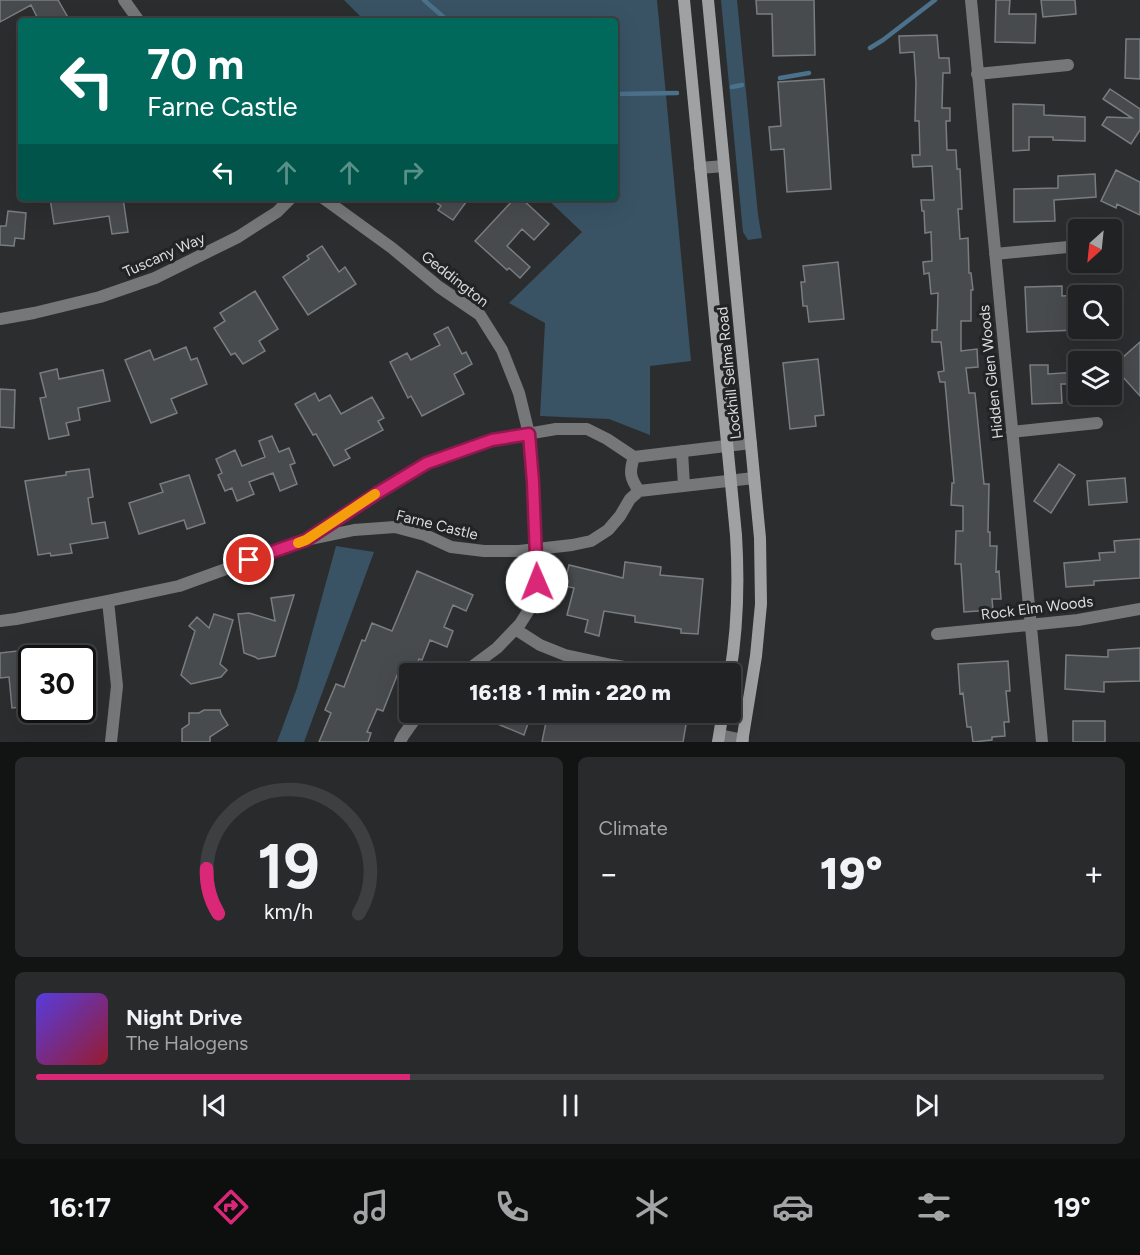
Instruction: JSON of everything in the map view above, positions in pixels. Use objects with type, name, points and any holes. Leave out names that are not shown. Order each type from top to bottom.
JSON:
[{"type":"main road","name":"Lockhill Selma Road","points":[[684,0],[736,536],[738,610],[731,663]]},
{"type":"main road","name":"Lockhill Selma Road","points":[[708,0],[760,538],[761,604],[756,656],[743,741]]},
{"type":"main road","points":[[719,739],[721,723]]},
{"type":"street","points":[[124,0],[137,18]]},
{"type":"street","name":"Hidden Glen Woods","points":[[970,0],[1042,742]]},
{"type":"street","points":[[977,74],[1068,65]]},
{"type":"street","points":[[700,168],[724,166]]},
{"type":"street","name":"Tuscany Way","points":[[0,319],[100,297],[155,278],[238,237],[277,212],[288,201]]},
{"type":"street","name":"Geddington","points":[[327,201],[392,248],[439,287],[480,315],[502,350],[519,393],[529,434],[537,548],[537,582],[532,605],[520,624],[497,648],[477,663]]},
{"type":"street","points":[[995,254],[1068,247]]},
{"type":"street","points":[[1012,432],[1097,423]]},
{"type":"street","name":"Farne Castle","points":[[306,540],[427,463],[492,440],[556,429],[587,429],[634,457]]},
{"type":"street","points":[[751,443],[634,457],[631,467],[632,481],[639,491],[754,478]]},
{"type":"street","points":[[682,451],[684,486]]},
{"type":"street","name":"Farne Castle","points":[[0,621],[180,586],[306,540],[354,530],[395,527],[425,534],[451,546],[484,551],[519,551],[572,545],[591,541],[608,531],[630,499],[639,491]]},
{"type":"street","points":[[108,601],[117,686],[111,742]]},
{"type":"street","name":"Rock Elm Woods","points":[[937,634],[1078,620],[1140,609]]},
{"type":"street","points":[[515,629],[540,645],[565,655],[599,663]]},
{"type":"street","points":[[400,742],[412,723]]},
{"type":"street","points":[[719,739],[743,741]]},
{"type":"shaded area","points":[[344,0],[657,0],[691,361],[650,366],[650,435],[609,419],[540,416],[545,323],[509,303],[582,232],[549,201],[618,201],[618,18],[362,18]]},
{"type":"shaded area","points":[[721,0],[737,0],[762,238],[748,240],[743,232]]},
{"type":"shaded area","points":[[336,546],[374,552],[304,742],[277,742],[297,688]]},
{"type":"building","points":[[0,0],[58,0],[68,18],[38,18],[31,5],[0,22]]},
{"type":"building","points":[[756,0],[814,0],[815,55],[773,56],[772,14],[757,14]]},
{"type":"building","points":[[996,0],[1010,0],[1009,14],[1036,14],[1035,43],[995,42]]},
{"type":"building","points":[[1041,0],[1075,0],[1076,14],[1043,17]]},
{"type":"building","points":[[937,35],[939,58],[949,58],[950,73],[943,73],[942,108],[950,108],[950,121],[946,121],[947,150],[956,150],[957,169],[960,169],[962,209],[958,209],[960,239],[968,238],[969,273],[971,273],[973,290],[971,290],[971,321],[961,321],[961,351],[977,349],[978,367],[966,368],[969,393],[975,393],[984,484],[989,484],[990,546],[997,546],[996,572],[999,571],[1001,599],[992,599],[993,610],[964,612],[961,564],[955,564],[956,531],[963,531],[963,506],[951,505],[952,483],[954,483],[945,382],[940,382],[938,372],[944,371],[941,342],[932,342],[932,330],[937,330],[938,293],[931,294],[929,273],[924,274],[923,262],[932,261],[931,232],[925,233],[921,200],[934,200],[932,166],[913,167],[912,155],[920,155],[919,121],[915,121],[914,52],[900,53],[899,36]]},
{"type":"building","points":[[1126,39],[1140,39],[1140,79],[1125,78]]},
{"type":"building","points":[[824,79],[831,189],[787,192],[784,149],[771,150],[769,127],[781,126],[778,82]]},
{"type":"building","points":[[1110,89],[1140,109],[1140,130],[1131,144],[1102,125],[1107,117],[1132,118],[1103,99]]},
{"type":"building","points":[[1013,104],[1044,105],[1044,115],[1085,117],[1085,141],[1029,137],[1029,150],[1013,151]]},
{"type":"building","points":[[1116,170],[1140,182],[1140,215],[1117,204],[1116,208],[1101,201]]},
{"type":"building","points":[[1095,174],[1096,197],[1054,200],[1055,221],[1014,222],[1014,189],[1058,188],[1058,176]]},
{"type":"building","points":[[50,201],[123,201],[128,232],[112,234],[109,216],[54,224]]},
{"type":"building","points":[[434,201],[467,201],[453,220],[438,210],[441,206]]},
{"type":"building","points":[[512,201],[524,201],[549,224],[534,240],[522,229],[507,246],[530,267],[520,278],[509,268],[507,270],[475,241]]},
{"type":"building","points":[[8,211],[26,213],[24,239],[15,238],[14,246],[0,245],[0,226],[6,226]]},
{"type":"building","points":[[322,246],[339,272],[345,267],[356,284],[308,315],[283,277],[309,259],[307,256]]},
{"type":"building","points":[[838,262],[844,319],[809,322],[807,306],[803,306],[801,282],[805,282],[803,266]]},
{"type":"building","points":[[1062,286],[1062,296],[1068,296],[1068,330],[1027,332],[1025,287]]},
{"type":"building","points":[[255,291],[278,329],[259,341],[265,351],[243,364],[235,353],[231,355],[214,328],[225,321],[220,313]]},
{"type":"building","points":[[448,327],[462,354],[466,352],[472,364],[454,374],[464,394],[422,416],[411,396],[408,398],[390,362],[407,353],[411,360],[440,345],[434,334]]},
{"type":"building","points":[[1140,342],[1140,396],[1122,376],[1122,358]]},
{"type":"building","points":[[186,347],[191,360],[197,358],[207,384],[171,399],[177,413],[151,423],[125,360],[150,350],[154,360]]},
{"type":"building","points":[[818,359],[824,415],[815,416],[816,426],[790,429],[783,363]]},
{"type":"building","points":[[1030,365],[1048,365],[1048,374],[1068,373],[1068,384],[1061,384],[1062,403],[1032,404]]},
{"type":"building","points":[[57,369],[59,379],[103,370],[110,401],[78,408],[80,420],[66,423],[69,435],[49,439],[40,398],[46,397],[40,373]]},
{"type":"building","points":[[0,389],[15,390],[14,428],[0,427]]},
{"type":"building","points":[[315,393],[319,401],[330,395],[341,414],[372,397],[384,418],[378,421],[383,430],[345,450],[350,458],[334,466],[316,434],[313,435],[295,404]]},
{"type":"building","points":[[272,436],[279,452],[289,448],[295,463],[290,465],[297,484],[280,491],[273,473],[249,482],[254,494],[237,501],[232,488],[225,491],[218,475],[222,473],[216,459],[235,450],[242,466],[265,457],[259,441]]},
{"type":"building","points":[[1059,464],[1075,475],[1051,513],[1034,501]]},
{"type":"building","points":[[89,469],[93,497],[88,498],[92,524],[105,522],[108,538],[70,544],[72,553],[38,555],[25,481]]},
{"type":"building","points":[[189,475],[205,523],[187,529],[184,520],[139,534],[129,503],[163,492],[160,484]]},
{"type":"building","points":[[1125,478],[1127,502],[1089,505],[1087,481]]},
{"type":"building","points":[[1140,539],[1140,578],[1094,581],[1094,585],[1066,587],[1064,563],[1100,560],[1099,553],[1115,552],[1114,541]]},
{"type":"building","points":[[625,562],[661,567],[660,575],[703,579],[698,634],[681,633],[681,629],[635,622],[635,616],[604,611],[599,636],[585,632],[588,620],[567,615],[574,588],[564,586],[569,565],[623,578]]},
{"type":"building","points":[[417,571],[473,595],[466,611],[453,605],[444,627],[453,631],[447,647],[430,640],[422,660],[419,659],[418,663],[399,663],[399,673],[383,711],[377,709],[367,732],[371,733],[368,742],[319,742],[331,713],[325,710],[336,684],[344,687],[362,640],[365,641],[372,623],[392,631]]},
{"type":"building","points":[[294,595],[275,656],[258,659],[244,653],[238,614],[249,613],[275,621],[271,598]]},
{"type":"building","points":[[214,614],[233,620],[220,664],[227,670],[221,677],[191,684],[181,675],[195,631],[189,626],[197,617],[209,628]]},
{"type":"building","points":[[1140,648],[1140,681],[1104,682],[1104,692],[1065,689],[1066,655],[1108,657],[1108,650]]},
{"type":"building","points":[[17,651],[18,707],[12,708],[9,677],[0,678],[0,653]]},
{"type":"building","points":[[1008,661],[1010,691],[1006,691],[1009,722],[1004,722],[1005,736],[973,742],[971,727],[967,727],[963,693],[960,694],[958,664]]},
{"type":"building","points":[[204,710],[220,710],[228,725],[210,737],[210,742],[182,742],[182,729],[189,724],[189,713],[199,713]]},
{"type":"building","points":[[1073,721],[1105,721],[1105,742],[1073,742]]},
{"type":"building","points":[[495,723],[528,723],[524,735]]},
{"type":"building","points":[[546,723],[686,723],[683,742],[542,742]]},
{"type":"waterway","points":[[424,0],[445,18]]},
{"type":"waterway","points":[[870,48],[935,0]]},
{"type":"waterway","points":[[780,78],[809,73]]},
{"type":"waterway","points":[[732,87],[742,85]]},
{"type":"waterway","points":[[618,94],[677,93]]},
{"type":"slow traffic","points":[[298,543],[375,494]]},
{"type":"route","points":[[249,560],[306,540],[427,463],[492,440],[529,434],[537,548],[537,582]]}]
